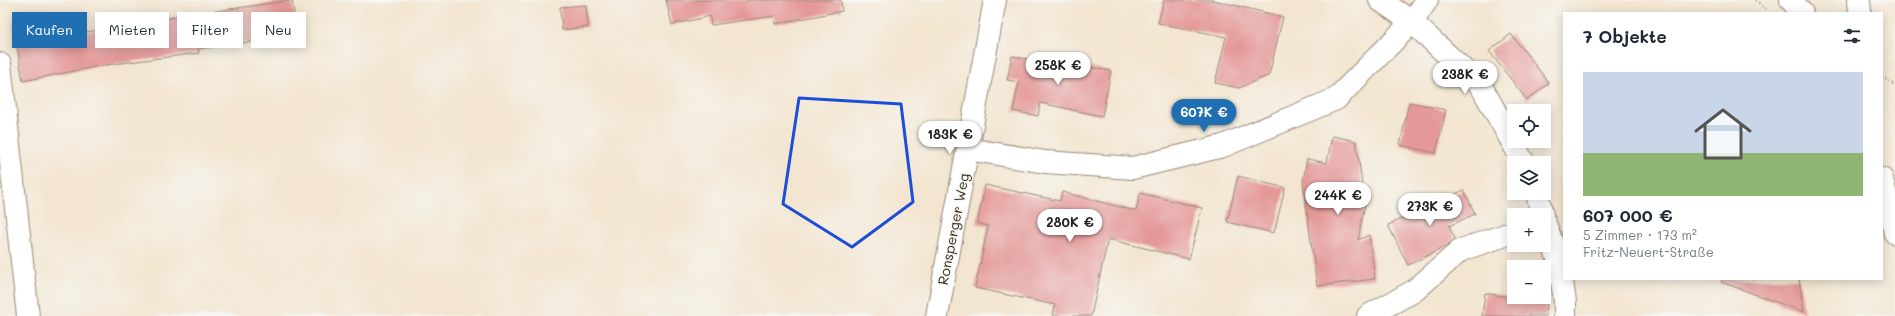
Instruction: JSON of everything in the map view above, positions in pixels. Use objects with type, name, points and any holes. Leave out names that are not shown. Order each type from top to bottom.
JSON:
[{"type":"street","name":"Ronsperger Weg","points":[[939,315],[995,0]]},
{"type":"street","points":[[1380,0],[1412,22],[1481,86],[1520,156]]},
{"type":"street","points":[[968,149],[1046,162],[1133,168],[1223,146],[1336,99],[1412,22],[1427,0]]},
{"type":"street","points":[[1791,0],[1801,12]]},
{"type":"street","points":[[1860,0],[1860,12]]},
{"type":"street","points":[[0,64],[28,316]]},
{"type":"street","points":[[1883,183],[1895,233]]},
{"type":"street","points":[[1368,316],[1414,291],[1461,250],[1507,234]]},
{"type":"street","points":[[1551,240],[1559,261],[1565,302],[1565,316]]},
{"type":"path","points":[[1756,0],[1770,12]]},
{"type":"path","points":[[1883,78],[1895,85]]},
{"type":"highlighted area","points":[[799,98],[901,104],[913,202],[852,247],[783,204]]},
{"type":"building","points":[[292,0],[294,12],[251,12],[251,42],[243,43],[243,12],[209,12]]},
{"type":"building","points":[[666,0],[841,0],[842,11],[775,24],[774,16],[711,25],[710,16],[672,25]]},
{"type":"building","points":[[1164,0],[1213,0],[1283,17],[1269,75],[1239,88],[1215,83],[1226,37],[1158,23]]},
{"type":"building","points":[[586,5],[588,27],[562,30],[560,7]]},
{"type":"building","points":[[177,17],[177,48],[206,48],[198,49],[199,53],[105,65],[23,81],[17,48],[87,48],[87,32],[95,31],[95,48],[169,48],[169,18]]},
{"type":"building","points":[[1511,34],[1549,83],[1527,100],[1489,51]]},
{"type":"building","points":[[1012,56],[1063,66],[1064,62],[1111,71],[1102,116],[1040,103],[1038,116],[1013,111],[1019,82],[1007,80]]},
{"type":"building","points":[[1409,102],[1446,110],[1436,153],[1400,145]]},
{"type":"building","points":[[1332,136],[1356,141],[1365,204],[1358,240],[1369,235],[1375,279],[1317,286],[1303,182],[1307,159],[1327,163]]},
{"type":"building","points":[[1238,176],[1285,188],[1274,233],[1227,222]]},
{"type":"building","points":[[985,185],[1060,201],[1062,192],[1136,211],[1140,193],[1202,208],[1189,259],[1108,239],[1091,316],[1053,316],[1055,305],[975,288],[988,226],[977,223]]},
{"type":"building","points":[[1464,190],[1475,214],[1449,226],[1455,239],[1445,247],[1408,265],[1388,225]]},
{"type":"building","points":[[1722,280],[1799,280],[1804,312],[1721,282]]},
{"type":"building","points":[[1485,293],[1507,297],[1507,304],[1547,304],[1546,316],[1482,316]]}]
